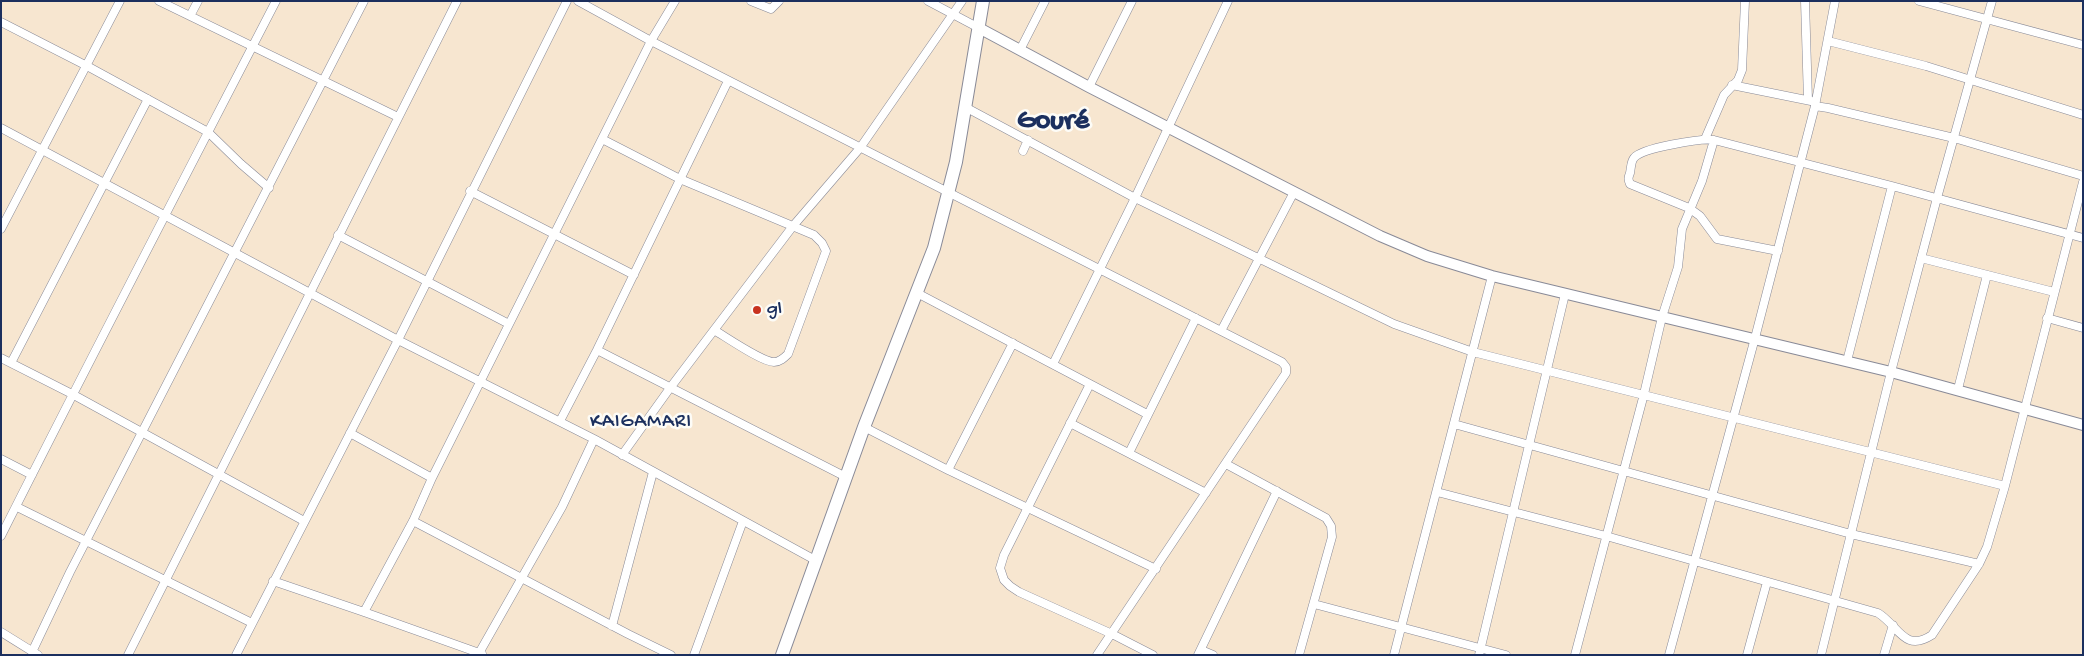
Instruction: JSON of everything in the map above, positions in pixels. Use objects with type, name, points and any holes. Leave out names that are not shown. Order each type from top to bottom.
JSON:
[{"type":"highway","points":[[782,655],[864,427],[934,248],[950,192],[984,1]]},
{"type":"main road","points":[[979,28],[1380,236],[1427,256],[1492,276],[1756,338],[1958,389],[2083,426]]},
{"type":"street","points":[[1,229],[120,1]]},
{"type":"street","points":[[160,1],[398,117]]},
{"type":"street","points":[[190,16],[198,1]]},
{"type":"street","points":[[2,533],[276,1]]},
{"type":"street","points":[[1,632],[35,654],[86,541],[364,1]]},
{"type":"street","points":[[128,655],[457,1]]},
{"type":"street","points":[[236,655],[398,340],[470,191],[567,1]]},
{"type":"street","points":[[578,1],[728,81],[1100,268],[1282,362],[1286,367],[1286,373],[1097,655]]},
{"type":"street","points":[[364,612],[413,521],[432,478],[650,41],[676,1]]},
{"type":"street","points":[[751,1],[771,9],[780,1]]},
{"type":"street","points":[[928,1],[979,28]]},
{"type":"street","points":[[622,455],[670,388],[793,226],[860,148],[962,1]]},
{"type":"street","points":[[1020,50],[1045,1]]},
{"type":"street","points":[[1090,87],[1132,1]]},
{"type":"street","points":[[1053,364],[1135,198],[1228,1]]},
{"type":"street","points":[[1706,139],[1724,95],[1738,80],[1742,70],[1745,1]]},
{"type":"street","points":[[1805,1],[1813,103]]},
{"type":"street","points":[[1669,655],[1693,561],[1756,338],[1800,162],[1828,41],[1835,1]]},
{"type":"street","points":[[1919,1],[2083,45]]},
{"type":"street","points":[[1821,655],[1891,372],[1992,1]]},
{"type":"street","points":[[1,22],[87,66],[208,132],[269,188]]},
{"type":"street","points":[[1828,41],[1926,66],[2083,115]]},
{"type":"street","points":[[560,421],[597,350],[728,81]]},
{"type":"street","points":[[1732,85],[1954,138],[2083,176]]},
{"type":"street","points":[[11,363],[148,99]]},
{"type":"street","points":[[965,107],[1135,198],[1394,324],[1473,352],[2005,486]]},
{"type":"street","points":[[1,128],[398,340],[594,439],[815,560]]},
{"type":"street","points":[[602,139],[680,178],[814,235],[822,243],[826,251],[788,354],[782,360],[775,362],[763,359],[714,330]]},
{"type":"street","points":[[1778,251],[1717,239],[1700,216],[1690,208],[1630,184],[1628,179],[1633,158],[1671,145],[1706,139],[1714,140],[2083,238]]},
{"type":"street","points":[[1023,150],[1028,140]]},
{"type":"street","points":[[1575,655],[1644,394],[1662,317],[1678,267],[1682,229],[1702,181],[1714,140]]},
{"type":"street","points":[[1437,492],[1606,536],[1878,613],[1894,625],[1903,637],[1912,642],[1923,641],[1932,635],[1979,564],[1987,547],[2005,486],[2083,182]]},
{"type":"street","points":[[1847,361],[1892,186]]},
{"type":"street","points":[[470,191],[634,275]]},
{"type":"street","points":[[1221,331],[1294,192]]},
{"type":"street","points":[[338,235],[509,324]]},
{"type":"street","points":[[1921,258],[2054,292]]},
{"type":"street","points":[[1958,389],[1987,275]]},
{"type":"street","points":[[1394,655],[1492,276]]},
{"type":"street","points":[[917,293],[1147,414]]},
{"type":"street","points":[[1480,651],[1566,294]]},
{"type":"street","points":[[1129,453],[1196,318]]},
{"type":"street","points":[[2048,318],[2083,328]]},
{"type":"street","points":[[948,470],[1013,343]]},
{"type":"street","points":[[597,350],[846,477]]},
{"type":"street","points":[[1,358],[72,394],[304,521]]},
{"type":"street","points":[[1090,384],[1004,554],[1000,568],[1004,580],[1019,592],[1112,634],[1153,655]]},
{"type":"street","points":[[1070,423],[1206,493]]},
{"type":"street","points":[[1454,424],[1851,534],[1979,564]]},
{"type":"street","points":[[864,427],[948,470],[1156,569]]},
{"type":"street","points":[[350,432],[432,478]]},
{"type":"street","points":[[273,582],[364,612],[480,654],[521,577],[562,507],[594,439]]},
{"type":"street","points":[[1,459],[32,475]]},
{"type":"street","points":[[1226,464],[1326,518],[1331,526],[1332,537],[1299,655]]},
{"type":"street","points":[[612,626],[653,472]]},
{"type":"street","points":[[1213,655],[1199,652],[1277,491]]},
{"type":"street","points":[[17,507],[252,623]]},
{"type":"street","points":[[413,521],[671,655]]},
{"type":"street","points":[[694,655],[742,521]]},
{"type":"street","points":[[1747,655],[1767,582]]},
{"type":"street","points":[[1314,604],[1402,626],[1480,651],[1506,655]]},
{"type":"street","points":[[1884,655],[1894,625]]},
{"type":"place","name":"gl","points":[[757,310]]},
{"type":"district","name":"Gouré","points":[[1053,123]]},
{"type":"district","name":"KAIGAMARI","points":[[641,423]]}]
